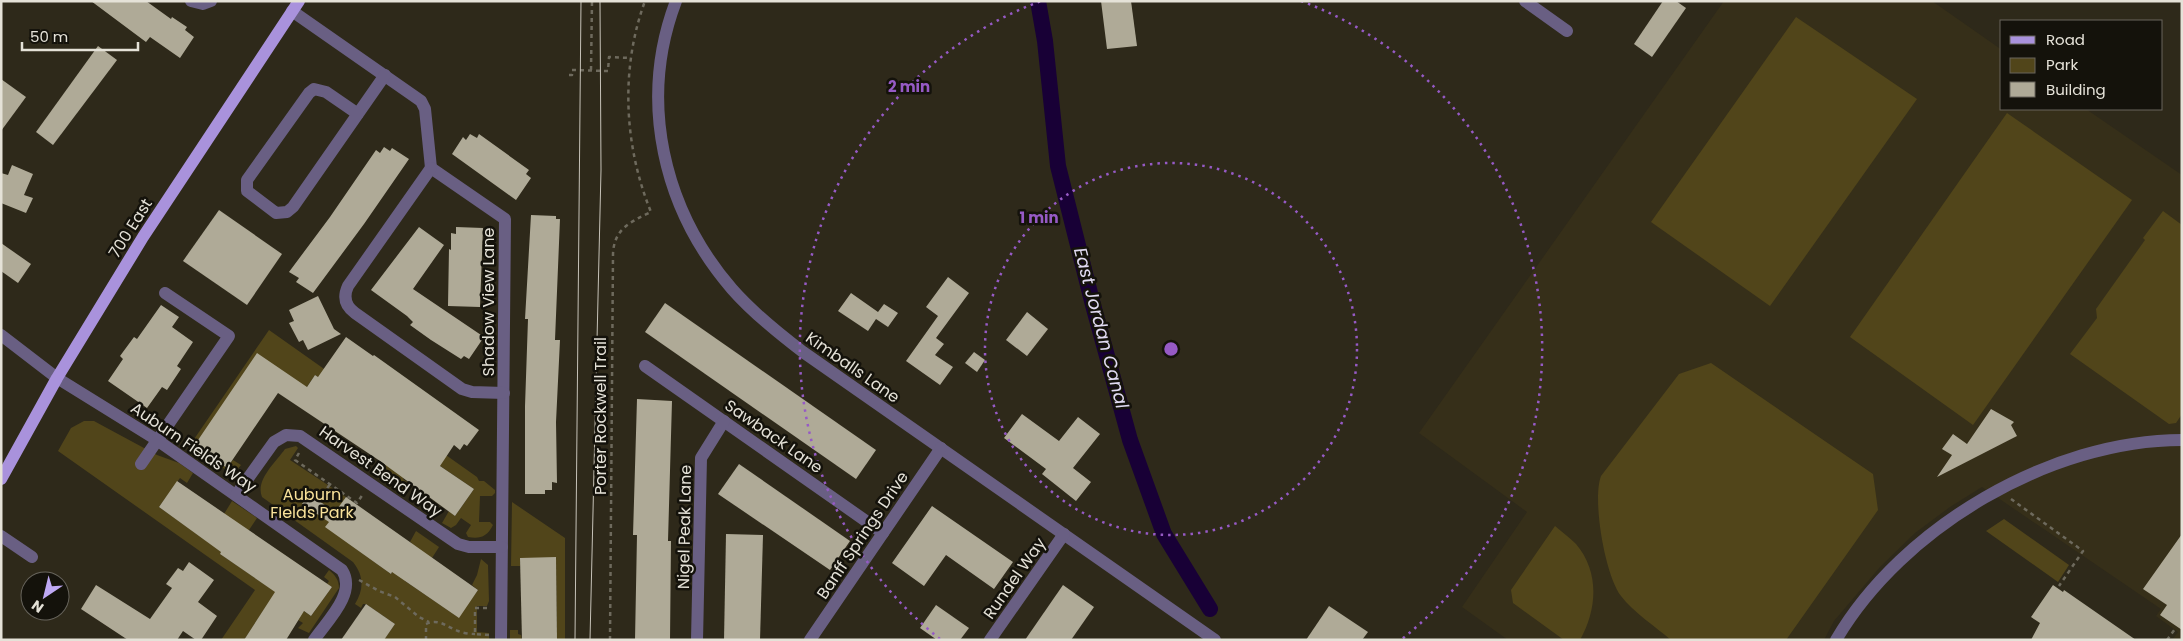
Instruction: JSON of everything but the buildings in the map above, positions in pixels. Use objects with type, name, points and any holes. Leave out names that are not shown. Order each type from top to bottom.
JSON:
[{"type":"main road","name":"700 East","points":[[1,479],[57,378],[143,237],[296,6]]},
{"type":"street","points":[[191,1],[203,4],[211,1]]},
{"type":"street","name":"Kimballs Lane","points":[[676,1],[667,30],[658,83],[659,130],[663,154],[674,193],[702,248],[732,290],[777,332],[1215,640]]},
{"type":"street","points":[[1525,1],[1567,31]]},
{"type":"street","points":[[296,6],[421,101],[426,109],[431,168],[348,286],[345,296],[346,304],[355,313],[462,389],[472,392],[504,393]]},
{"type":"street","points":[[358,114],[326,92],[314,89],[309,93],[248,180],[247,191],[276,213],[288,212],[358,114],[385,75]]},
{"type":"street","name":"Shadow View Lane","points":[[431,168],[505,219],[501,640]]},
{"type":"street","points":[[141,464],[229,336],[165,293]]},
{"type":"street","name":"Auburn Fields Way","points":[[1,335],[57,378],[157,440],[336,564],[346,576],[345,595],[314,640]]},
{"type":"street","name":"Sawback Lane","points":[[645,366],[883,533]]},
{"type":"street","name":"Nigel Peak Lane","points":[[698,640],[701,458],[724,421]]},
{"type":"street","name":"Harvest Bend Way","points":[[236,495],[274,442],[286,435],[294,434],[304,438],[458,544],[469,547],[502,547]]},
{"type":"street","points":[[1836,640],[1860,605],[1902,560],[1954,515],[2027,475],[2088,452],[2152,440],[2182,440]]},
{"type":"street","name":"Banff Springs Drive","points":[[810,640],[941,448]]},
{"type":"street","name":"Rundel Way","points":[[990,640],[1064,534]]},
{"type":"street","points":[[1,536],[32,556]]},
{"type":"path","points":[[591,70],[592,1]]},
{"type":"path","points":[[569,75],[572,75],[572,70],[608,71],[608,57],[631,58],[645,1]]},
{"type":"path","name":"Porter Rockwell Trail","points":[[610,640],[613,247],[618,233],[623,227],[651,212],[638,176],[633,148],[629,96],[631,58]]},
{"type":"path","points":[[300,450],[295,460],[357,503],[365,491],[369,494]]},
{"type":"path","points":[[323,495],[330,484]]},
{"type":"path","points":[[2002,490],[2012,500],[2083,551],[2059,586]]},
{"type":"path","points":[[358,572],[360,587]]},
{"type":"path","points":[[359,580],[395,597],[427,623],[442,622],[457,631],[492,635],[491,640]]},
{"type":"path","points":[[475,634],[475,608],[491,606]]},
{"type":"path","points":[[426,640],[427,623]]},
{"type":"path","points":[[2168,640],[2175,628]]},
{"type":"shaded area","points":[[1724,1],[1932,1],[2000,49],[2000,110],[2087,110],[2182,175],[2182,640],[2172,640],[2178,632],[2156,616],[2161,609],[1982,487],[1950,507],[1915,533],[1880,567],[1834,621],[1824,640],[1508,640],[1462,607],[1527,512],[1419,433]]},
{"type":"green space","points":[[1796,17],[1917,99],[1770,306],[1651,222]]},
{"type":"green space","points":[[2007,113],[2132,200],[1973,425],[1850,337]]},
{"type":"green space","points":[[2163,211],[2182,225],[2182,414],[2176,423],[2169,424],[2070,354],[2097,318],[2096,309],[2145,240],[2143,238]]},
{"type":"green space","points":[[269,330],[477,477],[479,481],[484,481],[495,490],[492,496],[480,496],[479,522],[490,522],[493,525],[486,535],[476,538],[468,537],[466,533],[471,525],[461,518],[451,528],[442,523],[449,511],[455,516],[474,489],[421,453],[403,479],[410,484],[402,495],[371,473],[377,465],[383,468],[409,438],[315,375],[297,401],[288,379],[195,445],[227,468],[233,460],[241,465],[236,471],[226,470],[190,445]]},
{"type":"green space","points":[[1711,363],[1873,474],[1878,510],[1786,640],[1671,640],[1638,614],[1621,596],[1615,586],[1605,555],[1598,502],[1601,476],[1679,374]]},
{"type":"green space","points":[[84,421],[94,421],[157,455],[179,463],[193,473],[187,483],[180,478],[159,507],[212,545],[224,514],[232,501],[257,518],[249,530],[231,538],[220,554],[311,616],[332,587],[327,584],[329,581],[324,577],[329,570],[335,576],[339,588],[309,633],[298,628],[303,623],[298,620],[300,618],[271,599],[244,640],[221,640],[255,590],[58,451],[71,428]]},
{"type":"green space","name":"Auburn FIelds Park","points":[[296,446],[298,448],[290,460],[346,497],[326,527],[391,574],[412,543],[410,542],[416,531],[439,547],[432,558],[424,553],[405,581],[458,617],[478,590],[472,585],[481,559],[488,565],[489,601],[487,606],[477,606],[477,632],[489,633],[489,640],[384,640],[395,624],[366,604],[363,604],[361,608],[355,604],[362,583],[357,567],[353,562],[262,497],[261,484],[268,472],[285,449]]},
{"type":"green space","points":[[512,502],[565,538],[565,640],[557,640],[556,558],[520,558],[520,566],[511,566]]},
{"type":"green space","points":[[2004,519],[2069,565],[2058,582],[1986,531]]},
{"type":"green space","points":[[1555,526],[1576,544],[1584,555],[1592,579],[1593,604],[1586,628],[1580,640],[1564,640],[1513,603],[1511,590]]},
{"type":"green space","points":[[510,630],[518,630],[522,640],[510,640]]},
{"type":"waterway","name":"East Jordan Canal","points":[[1038,1],[1045,41],[1058,166],[1130,440],[1164,534],[1210,609]]},
{"type":"tram line","points":[[575,640],[581,1]]},
{"type":"tram line","points":[[590,640],[601,170],[600,1]]}]
